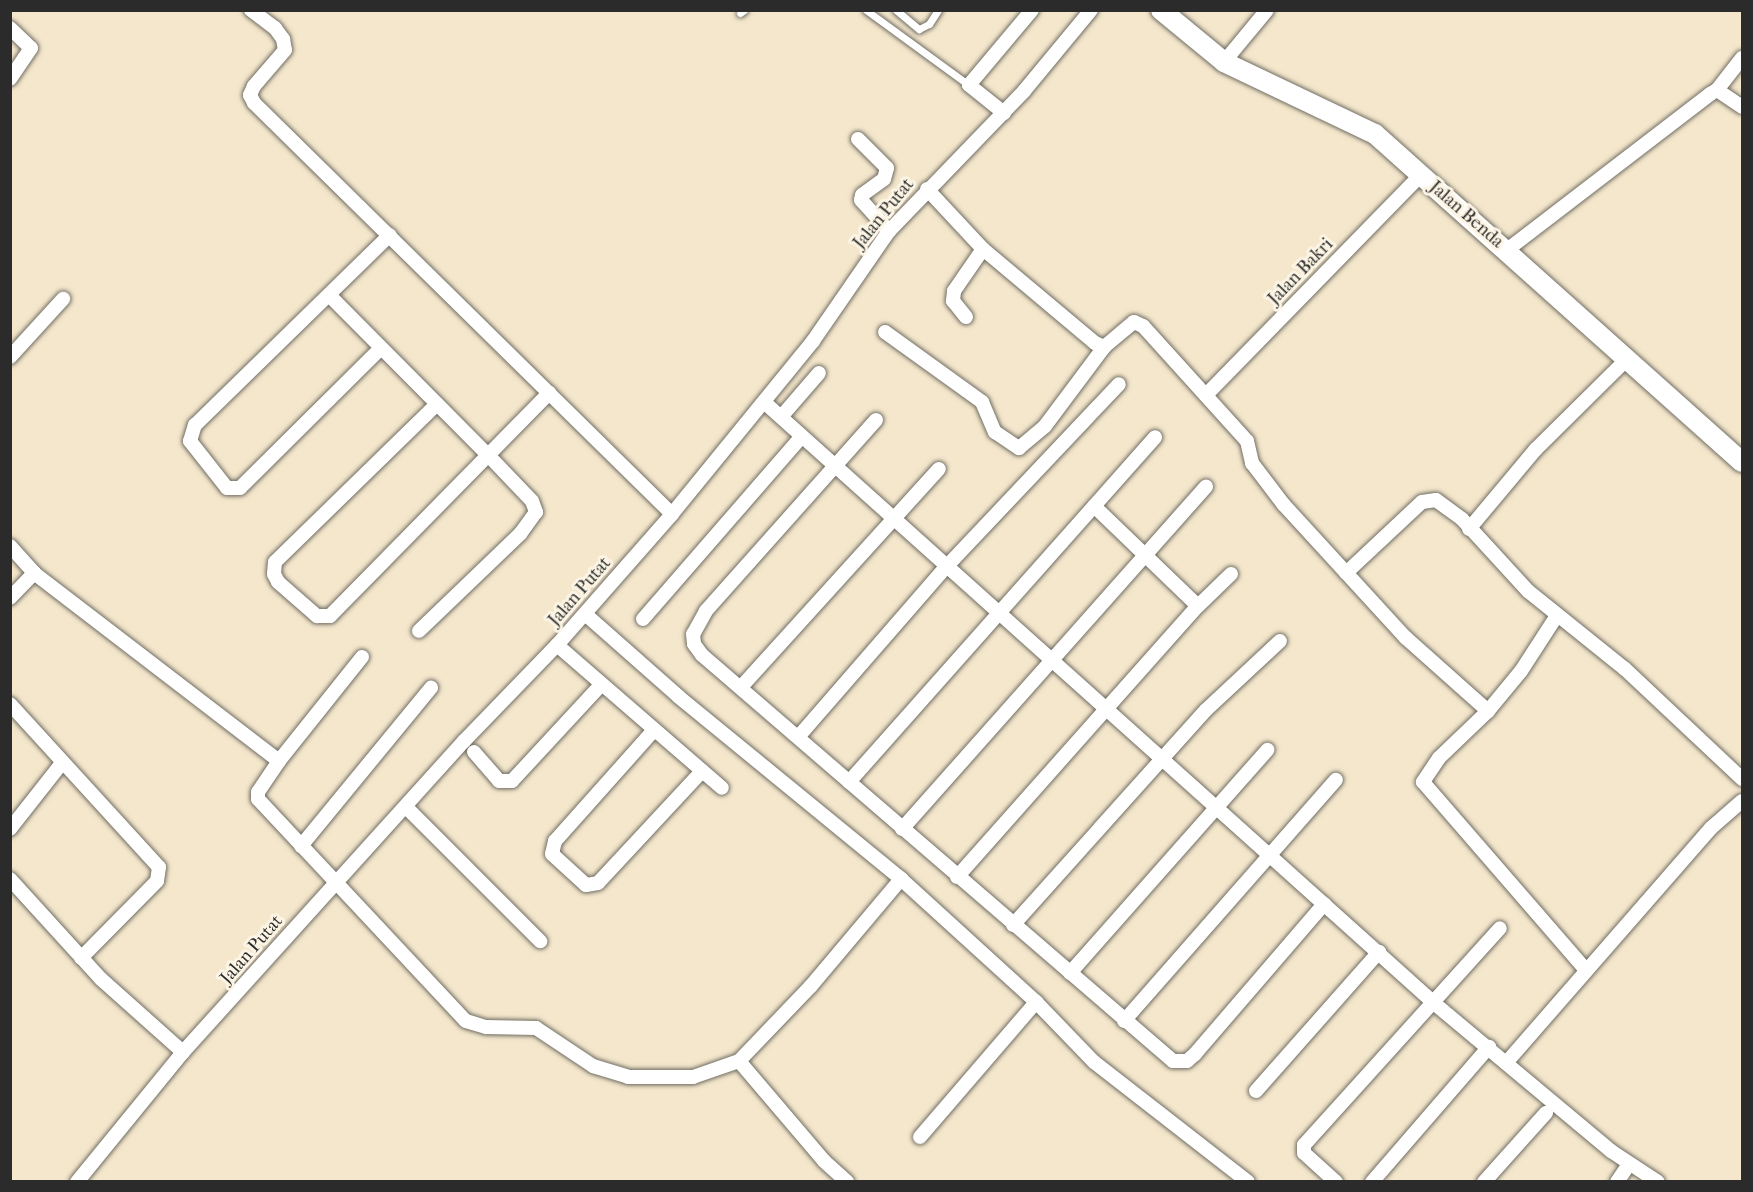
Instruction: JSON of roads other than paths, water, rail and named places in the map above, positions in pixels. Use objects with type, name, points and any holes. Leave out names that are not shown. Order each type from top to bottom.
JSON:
[{"type":"street","points":[[251,10],[275,28],[284,39],[285,50],[254,86],[250,95],[254,103],[672,514]]},
{"type":"street","points":[[1004,113],[969,85],[1032,10]]},
{"type":"street","name":"Jalan Putat","points":[[77,1182],[183,1052],[335,882],[557,645],[672,514],[764,402],[889,231],[927,189],[1004,113],[1091,10]]},
{"type":"street","name":"Jalan Benda","points":[[1161,10],[1224,62],[1353,121],[1375,134],[1507,250],[1624,360],[1679,402],[1743,462]]},
{"type":"street","points":[[1224,62],[1267,10]]},
{"type":"street","points":[[10,28],[31,48],[10,79]]},
{"type":"street","points":[[1507,250],[1717,90],[1743,58]]},
{"type":"street","points":[[1717,90],[1743,107]]},
{"type":"street","points":[[858,139],[886,168],[884,179],[862,195],[861,200],[889,231]]},
{"type":"street","name":"Jalan Bakri","points":[[1207,394],[1421,175]]},
{"type":"street","points":[[927,189],[983,249],[1057,315],[1104,347]]},
{"type":"street","points":[[380,349],[240,488],[226,488],[190,441],[190,430],[390,235]]},
{"type":"street","points":[[966,317],[953,302],[954,291],[983,249]]},
{"type":"street","points":[[330,296],[532,501],[536,512],[520,534],[419,631]]},
{"type":"street","points":[[10,357],[63,299]]},
{"type":"street","points":[[885,332],[982,402],[995,432],[1020,448],[1045,426],[1104,347],[1134,322],[1143,327],[1207,394],[1247,441],[1252,463],[1266,483],[1346,573],[1406,638],[1488,711]]},
{"type":"street","points":[[1469,529],[1536,449],[1624,360]]},
{"type":"street","points":[[781,417],[819,373]]},
{"type":"street","points":[[799,736],[947,566],[1119,384]]},
{"type":"street","points":[[437,404],[275,562],[274,574],[278,582],[317,616],[330,616],[549,393]]},
{"type":"street","points":[[764,402],[894,516],[997,614],[1162,758],[1434,1002],[1629,1164],[1658,1182]]},
{"type":"street","points":[[876,420],[697,623],[694,644],[957,877],[1173,1061],[1187,1061],[1324,904]]},
{"type":"street","points":[[644,619],[802,436]]},
{"type":"street","points":[[849,782],[1155,437]]},
{"type":"street","points":[[742,686],[939,469]]},
{"type":"street","points":[[902,829],[1053,662],[1206,486]]},
{"type":"street","points":[[1346,573],[1428,499],[1442,504],[1556,617],[1624,669],[1743,779]]},
{"type":"street","points":[[1094,506],[1198,606]]},
{"type":"street","points":[[10,546],[34,573],[279,761]]},
{"type":"street","points":[[10,598],[34,573]]},
{"type":"street","points":[[957,877],[1198,606],[1231,574]]},
{"type":"street","points":[[585,614],[679,697],[901,879],[1036,1002],[1094,1062],[1248,1182]]},
{"type":"street","points":[[1556,617],[1521,671],[1488,711],[1439,758],[1423,782],[1586,970]]},
{"type":"street","points":[[1013,925],[1206,710],[1280,641]]},
{"type":"street","points":[[557,645],[600,686],[722,788]]},
{"type":"street","points":[[362,657],[279,761],[258,792],[258,799],[466,1021],[486,1027],[536,1028],[593,1066],[627,1077],[693,1077],[739,1061],[811,986],[901,879]]},
{"type":"street","points":[[474,752],[499,781],[512,781],[600,686]]},
{"type":"street","points":[[301,846],[430,688]]},
{"type":"street","points":[[10,704],[62,763],[148,853],[161,874],[81,957]]},
{"type":"street","points":[[654,730],[555,841],[552,854],[586,885],[598,883],[702,771]]},
{"type":"street","points":[[1070,974],[1267,750]]},
{"type":"street","points":[[10,829],[62,763]]},
{"type":"street","points":[[1124,1021],[1336,780]]},
{"type":"street","points":[[1506,1063],[1711,828],[1743,801]]},
{"type":"street","points":[[406,807],[540,941]]},
{"type":"street","points":[[10,879],[81,957],[183,1052]]},
{"type":"street","points":[[1336,1182],[1304,1153],[1304,1145],[1500,928]]},
{"type":"street","points":[[1256,1091],[1379,952]]},
{"type":"street","points":[[920,1137],[1036,1002]]},
{"type":"street","points":[[1372,1182],[1489,1047]]},
{"type":"street","points":[[739,1061],[824,1161],[847,1182]]},
{"type":"street","points":[[1484,1182],[1546,1113]]},
{"type":"street","points":[[1617,1182],[1629,1164]]},
{"type":"lane","points":[[866,10],[969,85]]},
{"type":"lane","points":[[896,10],[919,29],[929,24],[938,10]]}]
